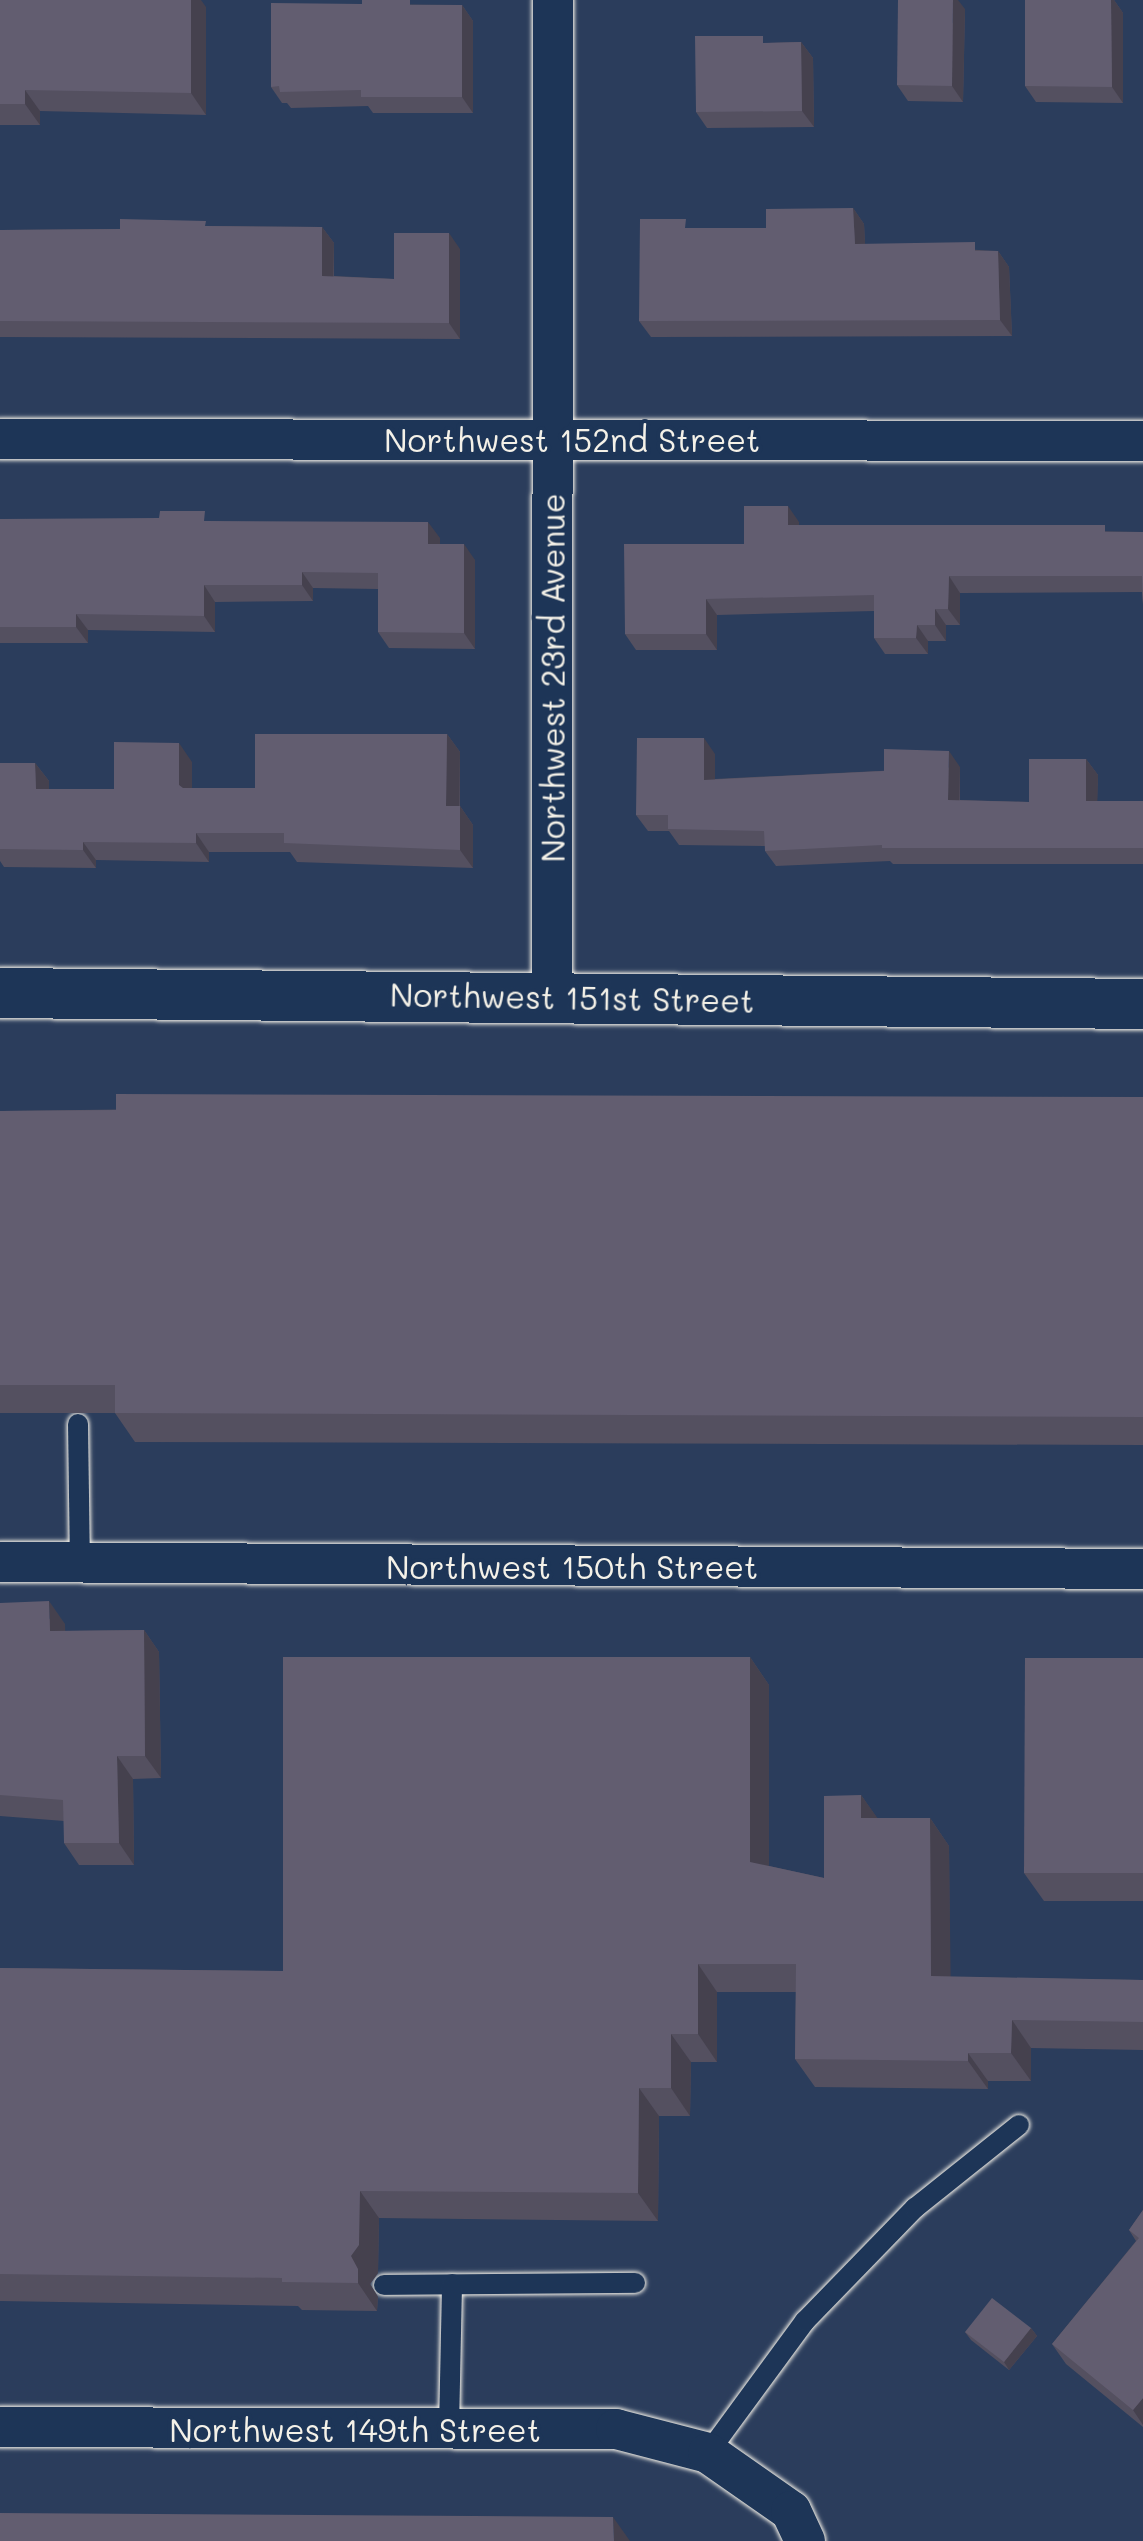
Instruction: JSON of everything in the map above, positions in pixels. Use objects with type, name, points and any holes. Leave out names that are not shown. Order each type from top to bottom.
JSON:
[{"type":"street","name":"Northwest 23rd Avenue","points":[[552,996],[553,0]]},
{"type":"street","name":"Northwest 152nd Street","points":[[0,438],[1143,441]]},
{"type":"street","name":"Northwest 151st Street","points":[[0,993],[1143,1004]]},
{"type":"street","name":"Northwest 150th Street","points":[[0,1562],[1143,1570]]},
{"type":"street","name":"Northwest 149th Street","points":[[0,2427],[616,2430],[708,2453]]},
{"type":"street","points":[[708,2453],[791,2511],[805,2541]]},
{"type":"lane","points":[[78,1424],[80,1562]]},
{"type":"lane","points":[[708,2453],[805,2322],[915,2208],[1020,2125]]},
{"type":"lane","points":[[384,2285],[636,2283]]},
{"type":"lane","points":[[450,2429],[452,2284]]},
{"type":"building","points":[[0,0],[191,0],[191,93],[25,90],[25,104],[0,104]]},
{"type":"building","points":[[362,0],[462,5],[462,97],[361,97],[361,90],[280,92],[279,86],[271,87],[271,3],[362,4]]},
{"type":"building","points":[[898,0],[953,0],[952,86],[897,85]]},
{"type":"building","points":[[1025,0],[1111,0],[1112,87],[1025,86]]},
{"type":"building","points":[[695,36],[763,36],[763,43],[801,42],[802,111],[696,112]]},
{"type":"building","points":[[853,208],[855,244],[975,242],[975,251],[998,251],[1000,320],[639,321],[640,219],[686,219],[685,228],[766,228],[766,209]]},
{"type":"building","points":[[120,219],[206,221],[205,226],[322,227],[322,276],[394,279],[394,233],[449,233],[449,323],[0,321],[0,230],[120,229]]},
{"type":"building","points":[[744,506],[788,506],[788,525],[1105,525],[1105,532],[1143,532],[1143,604],[1142,576],[949,576],[948,609],[935,609],[935,625],[917,625],[916,638],[874,638],[874,595],[706,599],[706,634],[625,634],[624,544],[744,544]]},
{"type":"building","points":[[160,511],[205,511],[204,521],[428,522],[428,544],[464,544],[464,633],[378,632],[378,573],[302,572],[302,585],[204,585],[204,616],[76,614],[76,627],[0,627],[0,519],[159,518]]},
{"type":"building","points":[[255,734],[447,734],[446,806],[460,806],[460,850],[284,843],[284,833],[196,833],[196,843],[83,842],[83,850],[0,849],[0,763],[35,763],[36,789],[114,789],[114,742],[179,743],[179,785],[183,788],[255,788]]},
{"type":"building","points":[[637,738],[704,738],[704,780],[884,771],[884,749],[949,751],[948,800],[1029,802],[1029,759],[1086,759],[1086,801],[1143,801],[1143,848],[882,845],[765,851],[764,831],[668,829],[668,815],[636,815]]},
{"type":"building","points":[[116,1094],[1143,1097],[1143,1417],[115,1413],[115,1385],[0,1385],[0,1111],[116,1110]]},
{"type":"building","points":[[49,1601],[50,1631],[144,1630],[145,1756],[117,1756],[119,1843],[64,1843],[63,1800],[0,1795],[0,1603]]},
{"type":"building","points":[[283,1657],[750,1657],[750,1862],[824,1878],[824,1796],[861,1795],[861,1818],[930,1818],[931,1976],[1143,1980],[1143,2022],[1012,2020],[1011,2053],[968,2053],[968,2061],[795,2059],[796,1964],[698,1964],[698,2034],[671,2034],[671,2088],[639,2088],[638,2193],[360,2191],[359,2245],[351,2256],[358,2269],[358,2283],[282,2282],[282,2278],[0,2274],[0,1968],[283,1971]]},
{"type":"building","points":[[1025,1658],[1143,1658],[1143,1873],[1024,1873]]},
{"type":"building","points":[[1143,2210],[1143,2398],[1133,2410],[1052,2344],[1139,2238],[1129,2230]]},
{"type":"building","points":[[992,2298],[1031,2328],[1004,2362],[965,2332]]},
{"type":"building","points":[[0,2513],[613,2517],[614,2541],[0,2541]]}]
